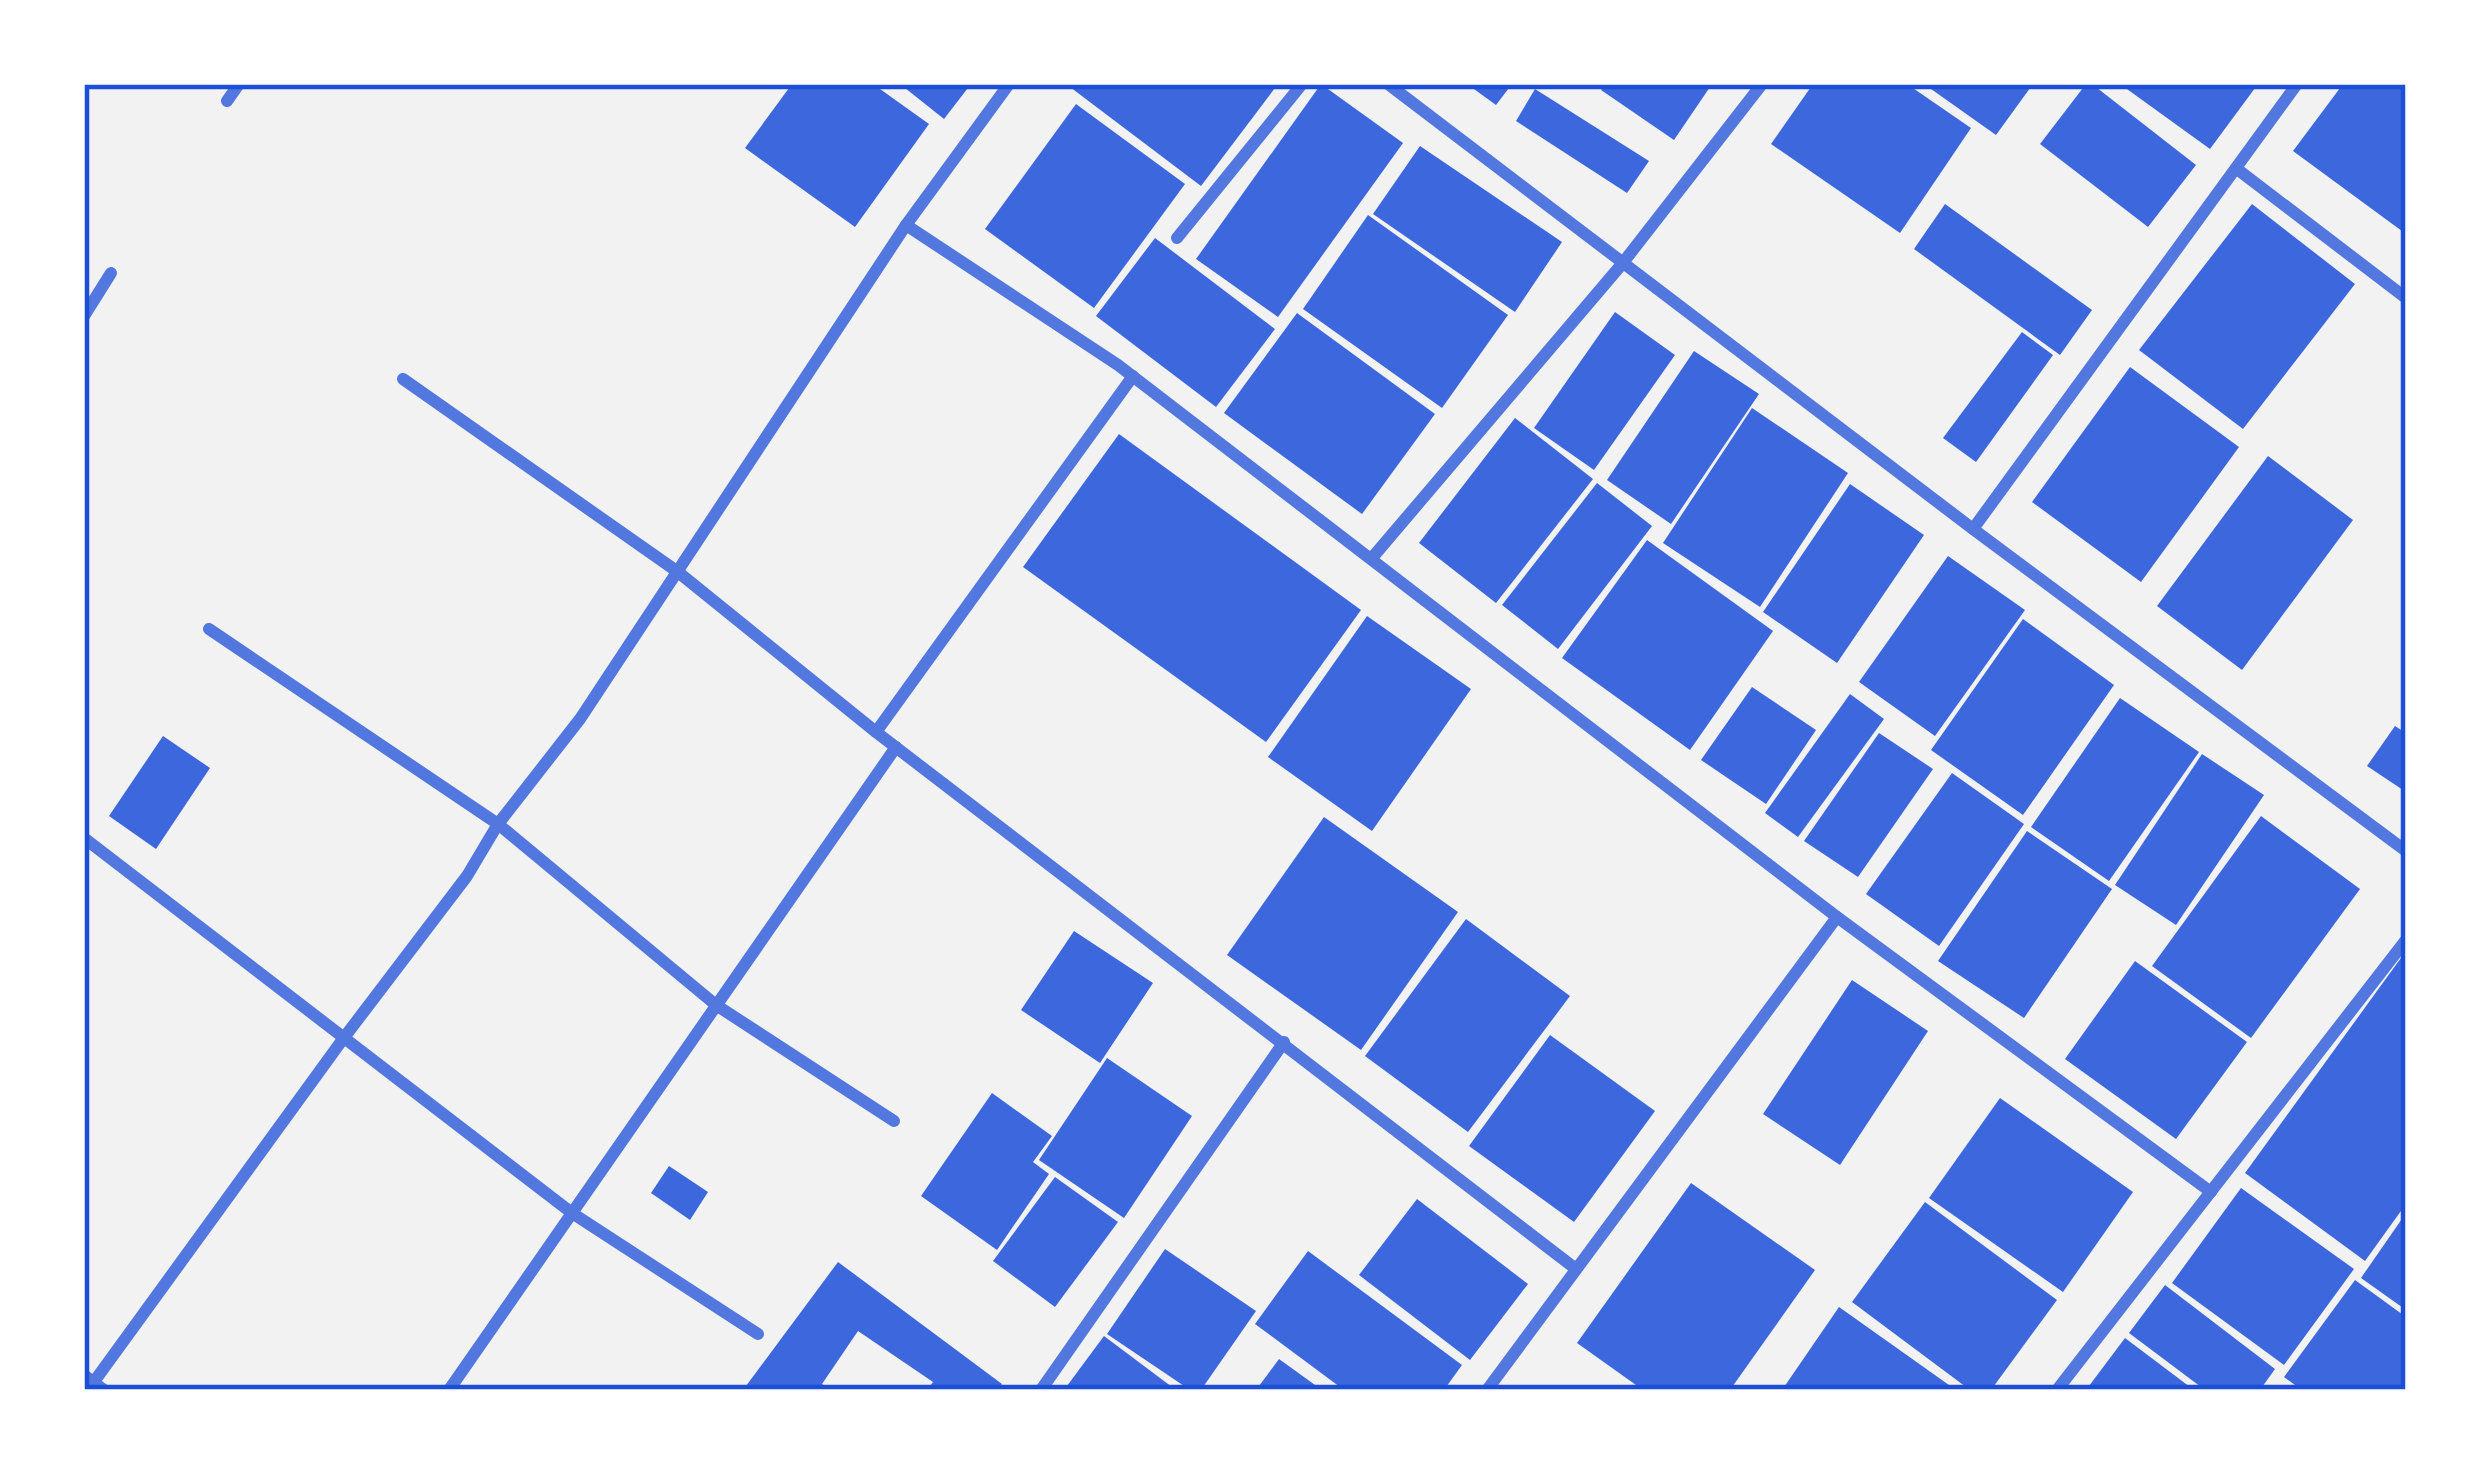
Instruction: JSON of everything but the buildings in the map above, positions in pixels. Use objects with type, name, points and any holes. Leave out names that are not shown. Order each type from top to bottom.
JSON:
[{"type":"street","points":[[227,101],[239,84]]},
{"type":"street","points":[[93,1384],[466,876],[498,824],[580,719],[906,226],[1009,84]]},
{"type":"street","points":[[1177,238],[1302,84]]},
{"type":"street","points":[[1388,84],[2406,851]]},
{"type":"street","points":[[1372,558],[1622,264],[1762,84]]},
{"type":"street","points":[[1973,529],[2297,84]]},
{"type":"street","points":[[2236,170],[2406,298]]},
{"type":"street","points":[[906,226],[1133,376],[1837,916],[2210,1192]]},
{"type":"street","points":[[84,316],[111,274]]},
{"type":"street","points":[[877,732],[1133,376]]},
{"type":"street","points":[[403,379],[678,572],[896,747],[1576,1269]]},
{"type":"street","points":[[208,629],[498,824],[716,1005],[893,1121]]},
{"type":"street","points":[[449,1390],[896,747]]},
{"type":"street","points":[[84,838],[572,1213],[758,1334]]},
{"type":"street","points":[[1487,1390],[1837,916]]},
{"type":"street","points":[[2057,1390],[2406,940]]},
{"type":"street","points":[[1041,1390],[1284,1042]]}]
